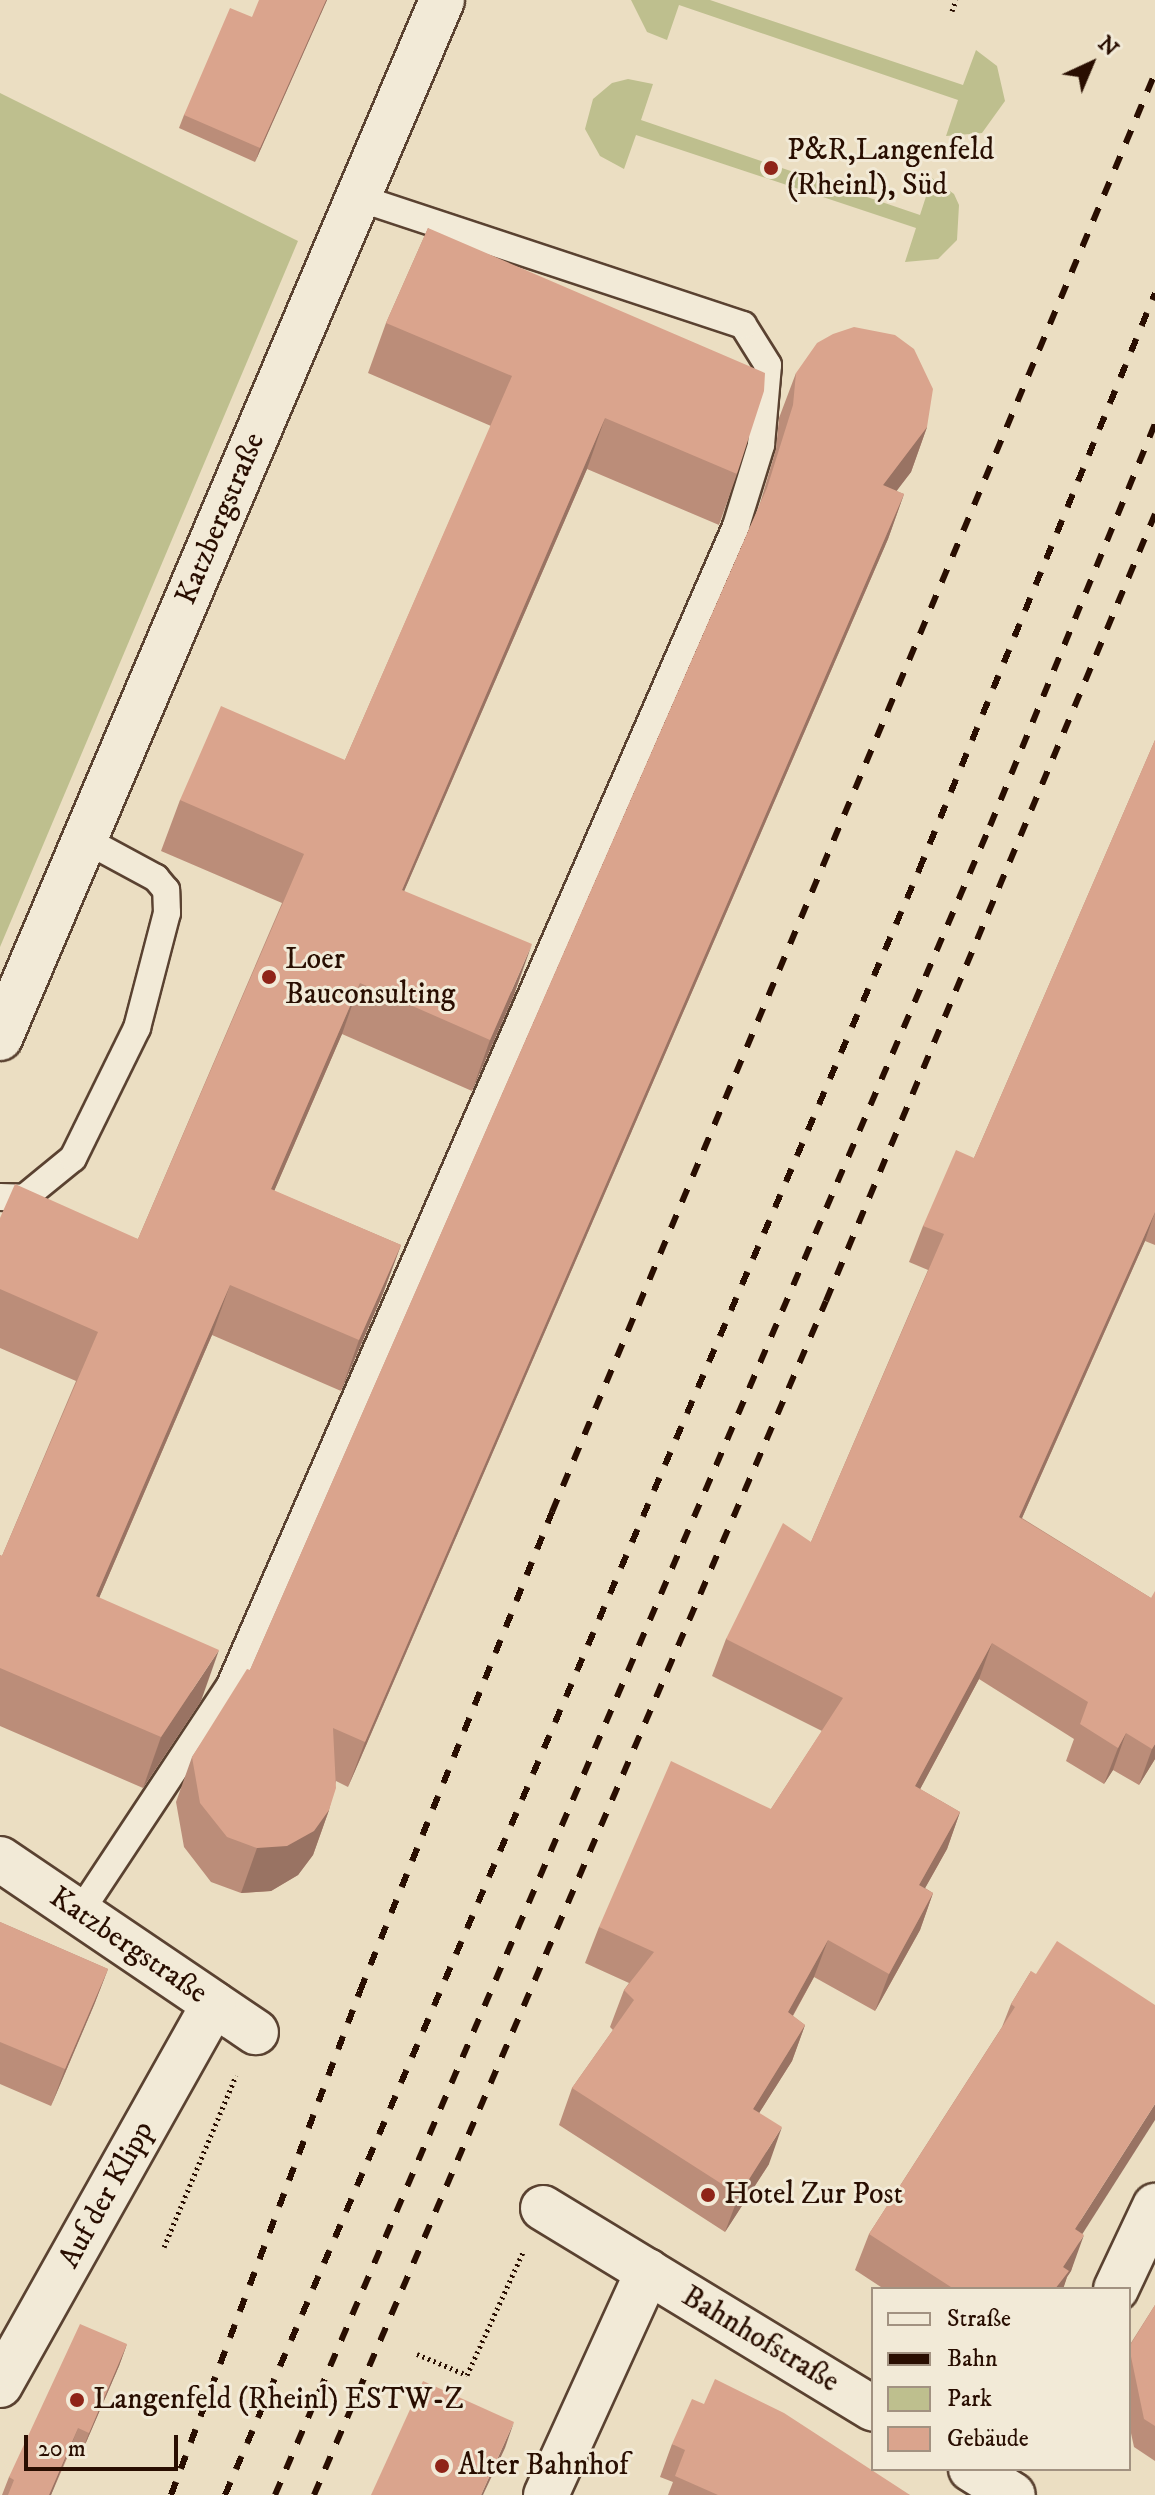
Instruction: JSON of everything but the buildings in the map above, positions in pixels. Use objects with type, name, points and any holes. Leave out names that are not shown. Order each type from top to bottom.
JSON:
[{"type":"street","name":"Katzbergstraße","points":[[0,1038],[442,0]]},
{"type":"street","name":"Katzbergstraße","points":[[0,1859],[256,2032]]},
{"type":"street","name":"Auf der Klipp","points":[[0,2385],[214,2004]]},
{"type":"street","points":[[1117,2287],[1155,2206]]},
{"type":"street","name":"Bahnhofstraße","points":[[534,2226],[648,2271],[871,2408]]},
{"type":"street","name":"Bahnhofstraße","points":[[546,2495],[648,2271]]},
{"type":"street","points":[[974,2471],[1016,2495],[1030,2471]]},
{"type":"lane","points":[[80,1912],[230,1685],[736,526],[761,445],[768,365],[743,325],[357,197]]},
{"type":"lane","points":[[0,1197],[24,1198],[73,1158],[137,1028],[167,913],[166,890],[156,878],[84,839]]},
{"type":"path","points":[[952,11],[956,0]]},
{"type":"path","points":[[164,2247],[256,2032]]},
{"type":"path","points":[[417,2354],[467,2375],[534,2226]]},
{"type":"green space","points":[[631,0],[710,0],[963,85],[976,50],[997,66],[1005,101],[982,133],[946,136],[958,100],[679,5],[667,40],[647,32]]},
{"type":"green space","points":[[628,79],[653,84],[641,120],[920,215],[932,178],[954,194],[959,205],[957,240],[938,259],[905,262],[916,228],[636,135],[624,169],[600,156],[585,129],[593,99],[612,83]]},
{"type":"green space","points":[[0,93],[298,241],[0,947]]},
{"type":"railway","points":[[171,2495],[360,1991],[552,1512],[1155,73]]},
{"type":"railway","points":[[225,2495],[919,870],[1155,293]]},
{"type":"railway","points":[[275,2495],[990,826],[1155,424]]},
{"type":"railway","points":[[314,2495],[826,1301],[1155,514]]},
{"type":"place","name":"P&R,Langenfeld (Rheinl), Süd","points":[[771,168]]},
{"type":"place","name":"Loer Bauconsulting","points":[[269,977]]},
{"type":"place","name":"Hotel Zur Post","points":[[708,2195]]},
{"type":"place","name":"Langenfeld (Rheinl) ESTW-Z","points":[[77,2400]]},
{"type":"place","name":"Alter Bahnhof","points":[[442,2466]]}]
